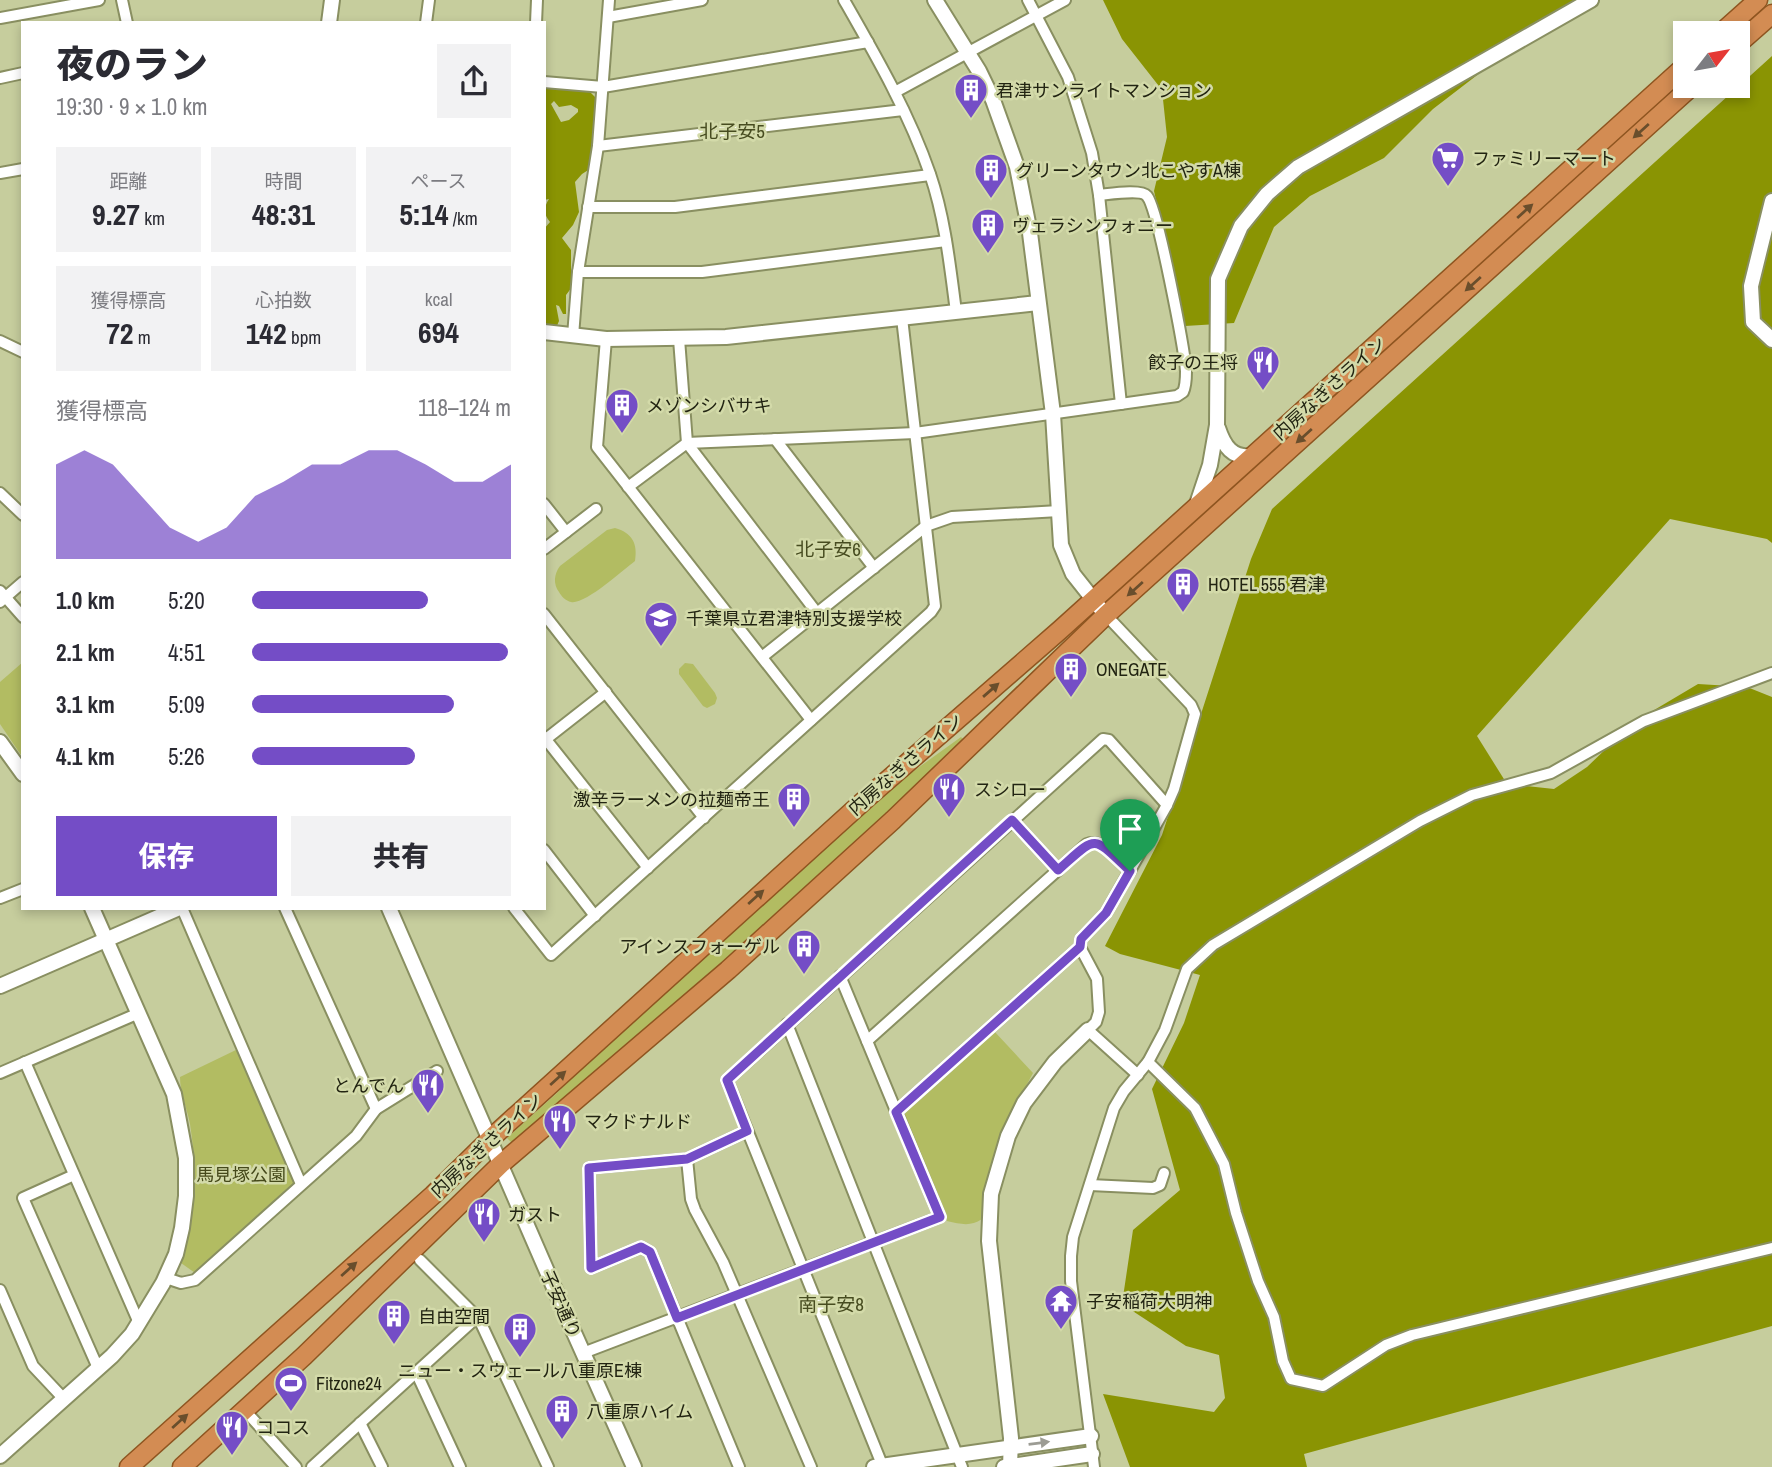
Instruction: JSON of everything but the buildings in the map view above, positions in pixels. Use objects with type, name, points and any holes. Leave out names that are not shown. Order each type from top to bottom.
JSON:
[{"type":"highway","points":[[1734,21],[1758,0]]},
{"type":"highway","points":[[1750,33],[1772,13]]},
{"type":"highway","name":"内房なぎさライン","points":[[129,1467],[433,1195],[489,1140],[866,798],[1196,508],[1673,77]]},
{"type":"highway","name":"内房なぎさライン","points":[[182,1467],[304,1356],[501,1164],[749,951],[892,820],[1106,615],[1679,98]]},
{"type":"street","points":[[0,18],[99,0]]},
{"type":"street","points":[[122,0],[127,21]]},
{"type":"street","points":[[329,21],[332,0]]},
{"type":"street","points":[[426,21],[429,0]]},
{"type":"street","points":[[536,21],[537,0]]},
{"type":"street","points":[[573,336],[578,272],[598,146],[609,0]]},
{"type":"street","points":[[608,17],[702,0]]},
{"type":"street","points":[[844,0],[895,92],[930,175],[946,241],[956,312]]},
{"type":"street","points":[[935,0],[993,100],[1017,167],[1030,233],[1053,414],[1061,545],[1066,560],[1092,600],[1191,705],[1195,714],[1167,805],[1106,913],[1081,939],[1080,947],[1097,979],[1099,1012],[1096,1022],[1055,1062],[1024,1103],[1008,1136],[991,1194],[989,1241],[1011,1447],[1007,1467],[1093,1460],[1071,1281],[1073,1237],[1114,1108],[1148,1062],[1165,1030],[1186,969],[1213,945],[1420,821],[1472,795],[1551,773],[1644,721],[1772,673]]},
{"type":"street","points":[[1028,0],[1068,77],[1092,153],[1100,195],[1121,404]]},
{"type":"street","points":[[895,92],[1065,0]]},
{"type":"street","points":[[1196,508],[1210,465],[1217,425],[1218,279],[1241,226],[1267,194],[1298,167],[1591,0]]},
{"type":"street","points":[[546,82],[603,88],[868,42]]},
{"type":"street","points":[[0,78],[21,73]]},
{"type":"street","points":[[598,146],[903,110]]},
{"type":"street","points":[[0,173],[21,169]]},
{"type":"street","points":[[588,207],[675,207],[930,175]]},
{"type":"street","points":[[628,487],[687,443],[915,432],[1177,396],[1185,388],[1186,369],[1158,228],[1148,198],[1140,192],[1100,195]]},
{"type":"street","points":[[1772,201],[1751,286],[1753,322],[1772,340]]},
{"type":"street","points":[[578,272],[702,272],[946,241]]},
{"type":"street","points":[[546,332],[606,339],[726,337],[1038,303]]},
{"type":"street","points":[[516,910],[551,955],[935,606],[902,318]]},
{"type":"street","points":[[606,339],[597,447],[811,720]]},
{"type":"street","points":[[679,339],[687,443],[817,614]]},
{"type":"street","points":[[0,341],[21,351]]},
{"type":"street","points":[[1217,425],[1228,449],[1243,458],[1253,456]]},
{"type":"street","points":[[775,439],[874,568]]},
{"type":"street","points":[[0,493],[21,513]]},
{"type":"street","points":[[546,507],[566,532]]},
{"type":"street","points":[[546,547],[596,509]]},
{"type":"street","points":[[762,657],[926,526],[952,517],[1059,511]]},
{"type":"street","points":[[21,583],[2,596],[21,615]]},
{"type":"street","points":[[546,617],[704,818]]},
{"type":"street","points":[[546,737],[606,692]]},
{"type":"street","points":[[546,739],[649,868]]},
{"type":"street","points":[[1091,1436],[1011,1447],[960,1461],[880,1467],[804,1269],[727,1080],[1102,739],[1109,740],[1167,805]]},
{"type":"street","points":[[0,742],[21,771]]},
{"type":"street","points":[[1012,820],[1058,870]]},
{"type":"street","points":[[867,1041],[1087,844],[1101,844],[1130,871]]},
{"type":"street","points":[[546,853],[595,916]]},
{"type":"street","points":[[0,898],[21,890]]},
{"type":"street","points":[[0,1457],[132,1334],[166,1278],[176,1254],[182,1228],[186,1196],[186,1158],[174,1094],[93,910]]},
{"type":"street","points":[[0,986],[176,910]]},
{"type":"street","points":[[182,910],[301,1184]]},
{"type":"street","points":[[286,910],[376,1109]]},
{"type":"street","name":"子安通り","points":[[390,910],[634,1467]]},
{"type":"street","points":[[896,1112],[1080,947]]},
{"type":"street","points":[[583,1353],[940,1217],[840,976]]},
{"type":"street","points":[[0,1073],[139,1013]]},
{"type":"street","points":[[788,1024],[960,1461]]},
{"type":"street","points":[[1088,1030],[1138,1075]]},
{"type":"street","points":[[25,1062],[139,1323]]},
{"type":"street","points":[[1148,1062],[1195,1108],[1224,1164],[1236,1213],[1258,1281],[1275,1317],[1283,1361],[1291,1379],[1323,1386],[1386,1345],[1412,1335],[1772,1248]]},
{"type":"street","points":[[166,1278],[181,1283],[195,1280],[356,1136],[376,1109],[437,1071]]},
{"type":"street","points":[[739,1467],[650,1252],[646,1247],[641,1247],[591,1268],[589,1168],[687,1159],[747,1131]]},
{"type":"street","points":[[687,1159],[691,1199],[737,1294],[811,1467]]},
{"type":"street","points":[[1090,1185],[1153,1188],[1160,1185],[1164,1173]]},
{"type":"street","points":[[74,1175],[23,1198],[98,1368]]},
{"type":"street","points":[[420,1260],[479,1319],[548,1467]]},
{"type":"street","points":[[0,1290],[33,1366],[64,1399]]},
{"type":"street","points":[[312,1467],[476,1318]]},
{"type":"street","points":[[416,1372],[460,1467]]},
{"type":"street","points":[[250,1416],[296,1467]]},
{"type":"street","points":[[360,1423],[382,1467]]},
{"type":"green space","points":[[1103,0],[1575,0],[1433,109],[1384,158],[1310,196],[1274,227],[1234,323],[1185,326],[1154,191],[1167,137],[1162,90],[1122,39]]},
{"type":"green space","points":[[1772,56],[1772,543],[1767,539],[1670,519],[1477,736],[1507,784],[1554,789],[1587,767],[1634,722],[1698,684],[1747,687],[1772,697],[1772,1326],[1304,1454],[1307,1467],[1130,1467],[1103,1394],[1214,1412],[1225,1398],[1219,1355],[1186,1346],[1122,1304],[1133,1230],[1180,1190],[1152,1089],[1184,1023],[1200,975],[1120,954],[1105,946],[1162,835],[1251,559],[1272,509],[1726,98],[1750,98],[1750,76]]},
{"type":"green space","points":[[546,88],[589,91],[597,99],[593,167],[575,182],[579,212],[562,238],[571,250],[571,270],[575,283],[566,295],[566,314],[556,305],[559,321],[556,328],[546,328],[546,227],[550,222],[546,217],[546,205],[549,199],[546,200]],"holes":[[[554,101],[559,107],[571,105],[578,109],[578,112],[569,120],[561,122],[551,104]]]},
{"type":"green space","points":[[615,528],[630,536],[636,549],[635,561],[585,598],[571,602],[566,599],[560,594],[555,582],[560,566],[607,530]]},
{"type":"green space","points":[[685,663],[693,664],[715,693],[715,704],[707,708],[703,706],[679,674],[679,669]]},
{"type":"green space","points":[[21,664],[21,755],[0,724],[0,682]]},
{"type":"green space","points":[[961,737],[963,739],[873,831],[647,1032],[512,1143],[507,1138],[634,1017],[879,796]]},
{"type":"green space","points":[[994,1031],[1033,1073],[1000,1135],[982,1219],[961,1224],[947,1221],[904,1115]]},
{"type":"green space","name":"馬見塚公園","points":[[238,1049],[294,1183],[293,1188],[198,1275],[181,1263],[192,1211],[194,1160],[180,1077]]},
{"type":"place","name":"君津サンライトマンション","points":[[971,120]]},
{"type":"place","name":"ファミリーマート","points":[[1448,188]]},
{"type":"place","name":"グリーンタウン北こやすA棟","points":[[991,200]]},
{"type":"place","name":"ヴェラシンフォニー","points":[[988,255]]},
{"type":"place","name":"餃子の王将","points":[[1263,392]]},
{"type":"place","name":"メゾンシバサキ","points":[[622,435]]},
{"type":"place","name":"HOTEL 555 君津","points":[[1183,614]]},
{"type":"place","name":"千葉県立君津特別支援学校","points":[[661,648]]},
{"type":"place","name":"ONEGATE","points":[[1071,699]]},
{"type":"place","name":"スシロー","points":[[949,819]]},
{"type":"place","name":"激辛ラーメンの拉麺帝王","points":[[794,829]]},
{"type":"place","name":"アインスフォーゲル","points":[[804,976]]},
{"type":"place","name":"とんでん","points":[[428,1115]]},
{"type":"place","name":"マクドナルド","points":[[560,1151]]},
{"type":"place","name":"ガスト","points":[[484,1244]]},
{"type":"place","name":"子安稲荷大明神","points":[[1061,1331]]},
{"type":"place","name":"自由空間","points":[[394,1346]]},
{"type":"place","name":"ニュー・スウェール八重原E棟","points":[[520,1359]]},
{"type":"place","name":"Fitzone24","points":[[291,1413]]},
{"type":"place","name":"八重原ハイム","points":[[562,1441]]},
{"type":"place","name":"ココス","points":[[232,1457]]},
{"type":"district","name":"北子安5","points":[[732,131]]},
{"type":"district","name":"北子安6","points":[[828,549]]},
{"type":"district","name":"南子安8","points":[[831,1304]]},
{"type":"route","points":[[1012,820],[1058,870],[1087,844],[1094,842],[1101,844],[1130,871],[1106,913],[1081,939],[1080,947],[896,1112],[940,1217],[677,1318],[646,1247],[591,1268],[589,1168],[687,1159],[747,1131],[727,1080],[1012,820]]}]
